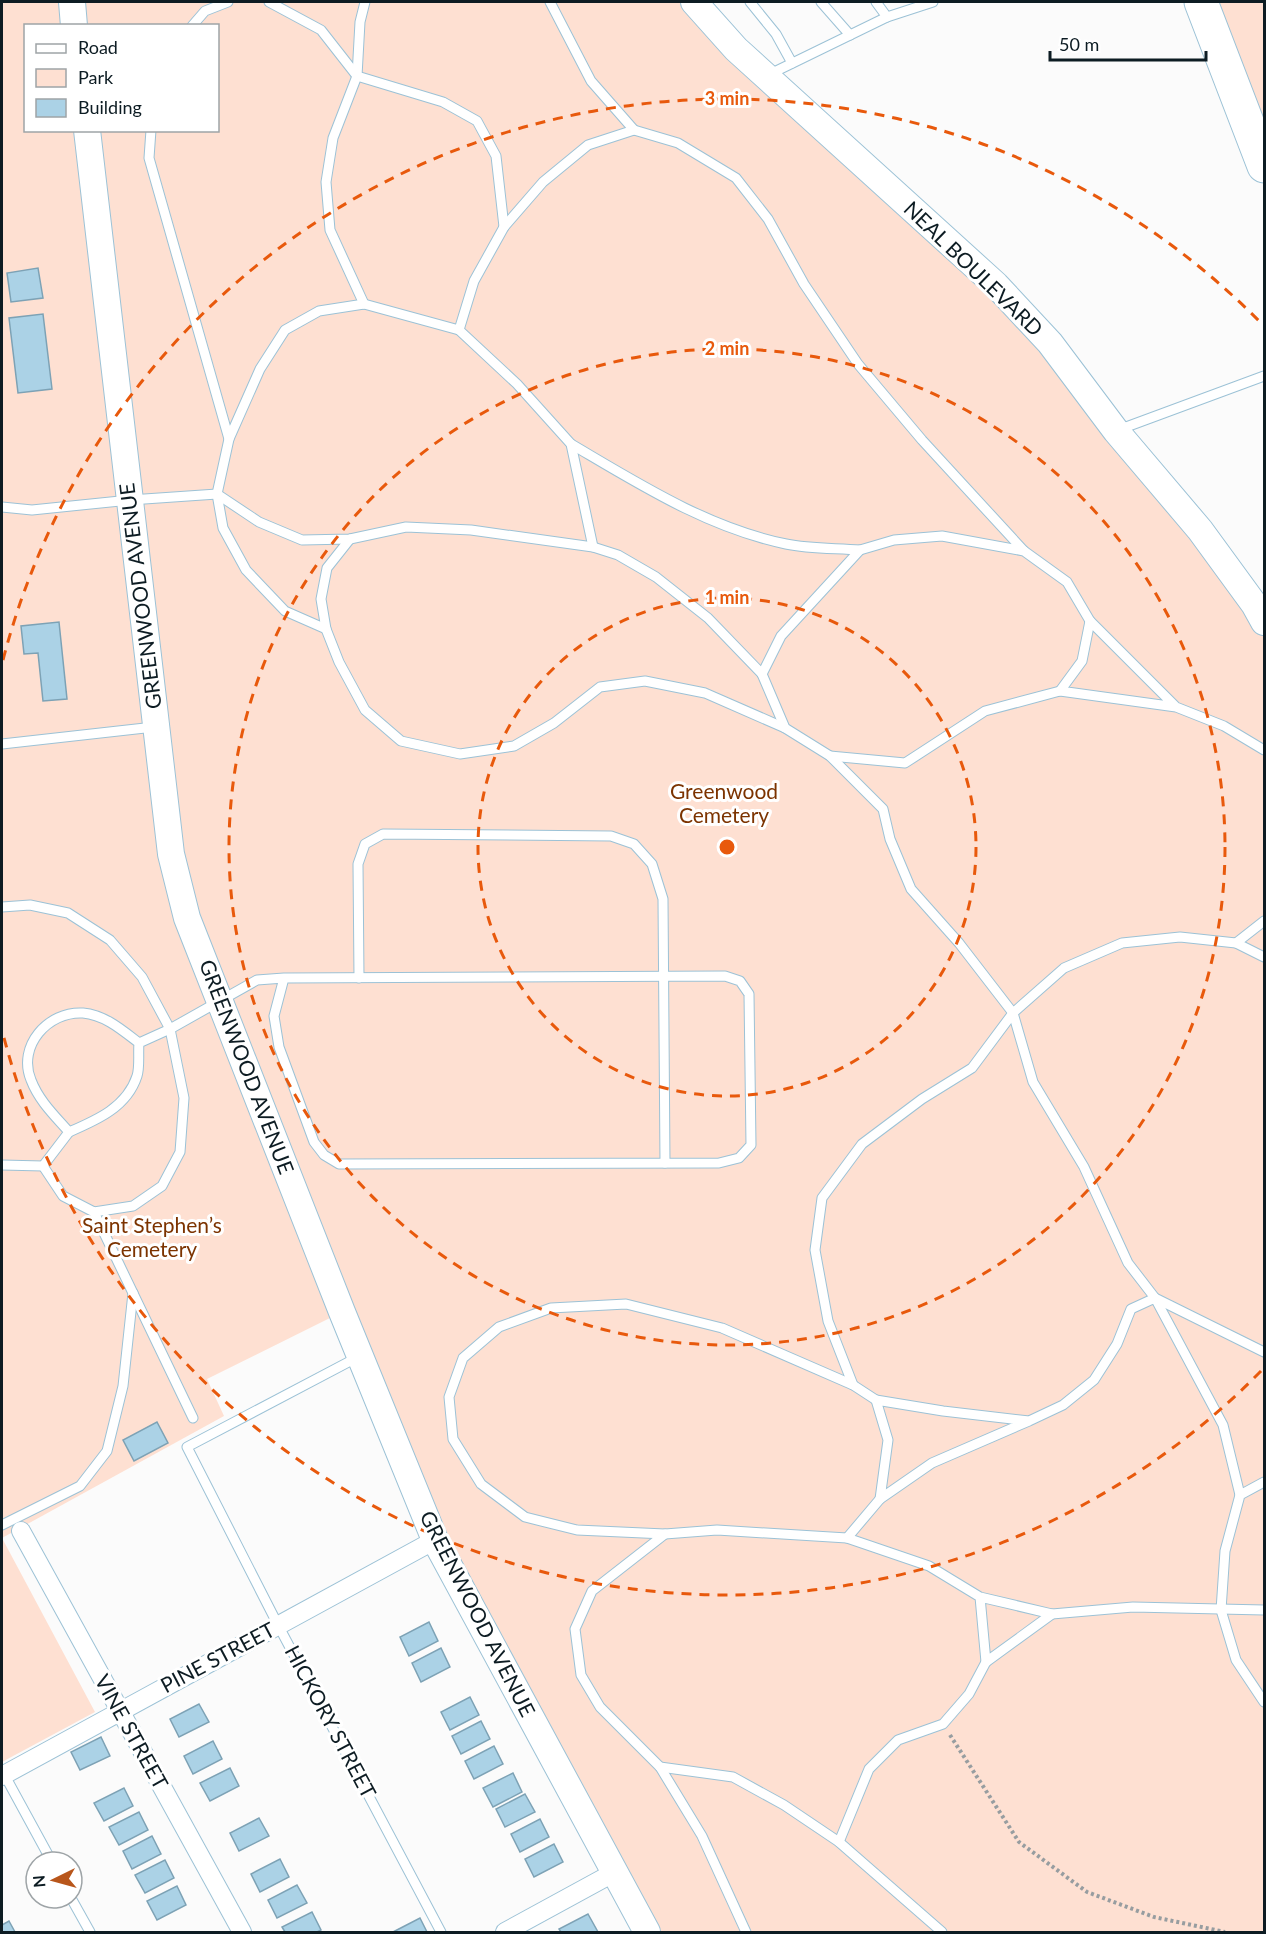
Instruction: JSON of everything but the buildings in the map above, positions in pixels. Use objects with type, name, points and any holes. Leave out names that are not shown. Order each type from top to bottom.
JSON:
[{"type":"highway","points":[[1201,2],[1264,166]]},
{"type":"street","points":[[72,2],[74,24]]},
{"type":"street","name":"NEAL BOULEVARD","points":[[694,2],[736,49],[996,285],[1050,343],[1116,431],[1200,530],[1254,604],[1264,622]]},
{"type":"street","name":"GREENWOOD AVENUE","points":[[87,132],[171,854],[188,918],[435,1540],[647,1932]]},
{"type":"street","name":"VINE STREET","points":[[21,1531],[242,1932]]},
{"type":"street","name":"PINE STREET","points":[[3,1775],[435,1540]]},
{"type":"street","points":[[505,1932],[615,1872]]},
{"type":"lane","points":[[194,24],[205,11],[228,2]]},
{"type":"lane","points":[[269,2],[321,30],[357,76],[443,102],[477,121],[496,156],[504,226]]},
{"type":"lane","points":[[364,2],[360,22],[357,76],[333,138],[326,182],[330,230],[364,304]]},
{"type":"lane","points":[[550,2],[591,81],[634,130],[678,143],[736,178],[768,219],[804,284],[858,364],[922,440],[1024,551],[1067,582],[1090,621],[1176,707]]},
{"type":"lane","points":[[750,2],[776,34],[792,63]]},
{"type":"lane","points":[[821,2],[850,35]]},
{"type":"lane","points":[[876,2],[887,17]]},
{"type":"lane","points":[[765,76],[887,17],[933,2]]},
{"type":"lane","points":[[459,330],[474,281],[504,226],[543,182],[588,145],[634,130]]},
{"type":"lane","points":[[151,132],[149,158],[229,439]]},
{"type":"lane","points":[[326,629],[285,611],[246,570],[223,528],[217,494],[229,439],[260,369],[285,330],[319,311],[364,304],[459,330],[517,384],[570,444],[656,494],[734,530],[788,545],[860,550],[894,540],[942,536],[1024,551]]},
{"type":"lane","points":[[1116,431],[1264,376]]},
{"type":"lane","points":[[570,444],[593,547]]},
{"type":"lane","points":[[2,507],[32,510],[217,494],[259,522],[302,540],[350,539],[406,527],[471,530],[593,547],[618,555],[656,577],[708,618],[762,674],[785,728]]},
{"type":"lane","points":[[350,539],[327,568],[321,599],[326,629],[339,662],[365,710],[401,741],[460,754],[514,746],[554,723],[600,687],[645,681],[705,693],[785,728],[830,756],[883,809],[890,840],[911,889],[959,943],[1012,1013],[1033,1082],[1084,1167],[1128,1263],[1155,1298],[1223,1425],[1240,1495],[1225,1551],[1221,1610],[1236,1660],[1264,1702]]},
{"type":"lane","points":[[762,674],[781,636],[860,550]]},
{"type":"lane","points":[[1060,691],[1082,661],[1090,621]]},
{"type":"lane","points":[[830,756],[905,763],[985,711],[1060,691],[1176,707],[1224,726],[1264,750]]},
{"type":"lane","points":[[2,744],[156,727]]},
{"type":"lane","points":[[359,978],[358,864],[365,844],[383,834],[611,836],[634,844],[652,864],[663,899],[665,1163]]},
{"type":"lane","points":[[2,907],[30,905],[68,913],[110,940],[142,977],[170,1029],[184,1098],[180,1152],[162,1186],[133,1206],[94,1212],[63,1196],[43,1166]]},
{"type":"lane","points":[[1236,942],[1264,921]]},
{"type":"lane","points":[[853,1385],[828,1321],[815,1250],[822,1198],[862,1144],[922,1099],[972,1068],[1012,1013],[1064,968],[1122,943],[1180,937],[1236,942],[1264,957]]},
{"type":"lane","points":[[139,1043],[170,1029],[257,980],[284,978],[725,976],[740,981],[749,994],[751,1145],[739,1158],[719,1163],[339,1164],[324,1155],[314,1143],[279,1047],[274,1016],[284,978]]},
{"type":"lane","points":[[69,1132],[45,1105],[30,1079],[28,1053],[38,1032],[58,1016],[83,1013],[109,1020],[139,1043]]},
{"type":"lane","points":[[43,1166],[69,1132],[100,1119],[125,1099],[137,1075],[139,1043]]},
{"type":"lane","points":[[2,1166],[43,1166]]},
{"type":"lane","points":[[94,1212],[193,1418]]},
{"type":"lane","points":[[2,1525],[80,1486],[107,1451],[123,1386],[133,1293]]},
{"type":"lane","points":[[1155,1298],[1264,1352]]},
{"type":"lane","points":[[847,1538],[880,1499],[932,1463],[1063,1405],[1094,1380],[1117,1344],[1131,1309],[1155,1298]]},
{"type":"lane","points":[[1029,1421],[876,1400],[853,1385],[722,1328],[626,1304],[551,1308],[499,1327],[463,1358],[449,1397],[453,1440],[481,1484],[525,1517],[577,1530],[665,1534],[717,1530],[847,1538],[929,1566],[980,1597],[1052,1614],[1133,1607],[1264,1610]]},
{"type":"lane","name":"HICKORY STREET","points":[[360,1356],[187,1447],[278,1625],[441,1932]]},
{"type":"lane","points":[[876,1400],[888,1440],[880,1499]]},
{"type":"lane","points":[[1240,1495],[1264,1482]]},
{"type":"lane","points":[[665,1534],[592,1591],[575,1629],[581,1675],[600,1707],[660,1767],[702,1836],[746,1932]]},
{"type":"lane","points":[[980,1597],[986,1662]]},
{"type":"lane","points":[[839,1842],[869,1769],[898,1740],[943,1724],[969,1694],[986,1662],[1052,1614]]},
{"type":"lane","points":[[660,1767],[733,1778],[784,1805],[839,1842],[942,1932]]},
{"type":"lane","points":[[3,1775],[45,1850]]},
{"type":"lane","points":[[78,1910],[90,1932]]},
{"type":"path","points":[[943,1724],[1019,1842],[1087,1893],[1154,1917],[1225,1932]]},
{"type":"green space","name":"Greenwood Cemetery","points":[[2,2],[694,2],[996,285],[1264,622],[1264,1932],[647,1932],[435,1540],[342,1312],[207,1379],[224,1416],[2,1538]]},
{"type":"green space","points":[[1201,2],[1264,2],[1264,166]]},
{"type":"green space","points":[[2,1538],[95,1712],[2,1762]]},
{"type":"park label","name":"Saint Stephen’s Cemetery","points":[[152,1238]]}]
